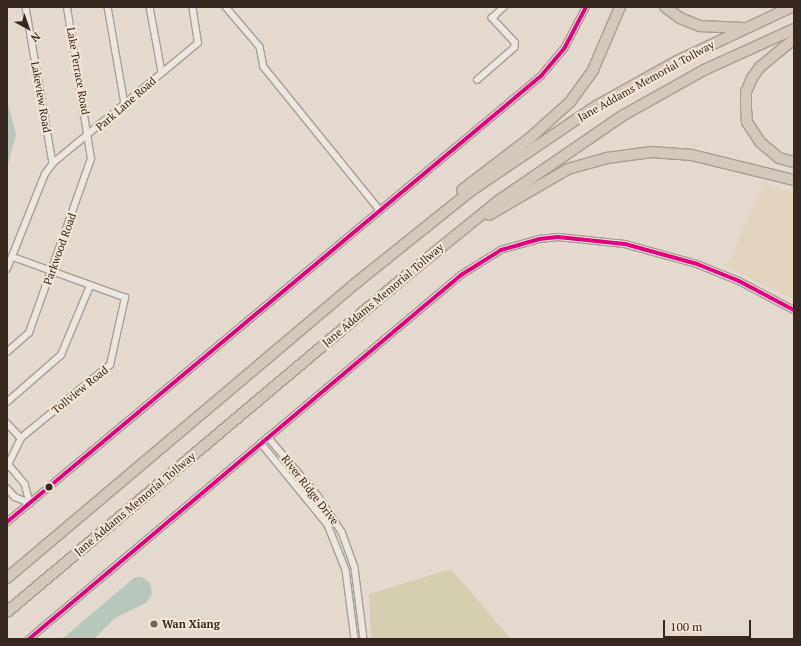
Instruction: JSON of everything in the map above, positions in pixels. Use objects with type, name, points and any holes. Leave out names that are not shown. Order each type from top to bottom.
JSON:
[{"type":"highway","points":[[388,257],[431,214],[530,138],[570,102],[594,70],[620,7]]},
{"type":"highway","points":[[666,7],[680,18],[700,26],[747,28]]},
{"type":"highway","name":"Jane Addams Memorial Tollway","points":[[7,578],[388,257],[472,190],[596,106],[677,61],[791,7]]},
{"type":"highway","name":"Jane Addams Memorial Tollway","points":[[7,612],[467,225],[529,179],[622,116],[704,70],[794,29]]},
{"type":"highway","points":[[794,39],[760,67],[752,78],[746,92],[746,108],[747,122],[760,142],[779,158],[794,162]]},
{"type":"highway","points":[[467,225],[568,169],[607,158],[652,152],[692,155],[794,180]]},
{"type":"street","name":"Lakeview Road","points":[[26,7],[53,163]]},
{"type":"street","name":"Lake Terrace Road","points":[[67,7],[89,136]]},
{"type":"street","points":[[108,7],[125,104]]},
{"type":"street","points":[[150,7],[162,72]]},
{"type":"street","name":"Park Lane Road","points":[[53,163],[89,136],[162,72],[198,43],[192,7]]},
{"type":"street","points":[[226,7],[260,47],[264,67],[380,210]]},
{"type":"street","points":[[477,80],[514,48],[515,43],[492,18],[504,7]]},
{"type":"street","points":[[7,522],[541,76],[564,49],[586,7]]},
{"type":"street","name":"Parkwood Road","points":[[7,352],[29,333],[91,159],[89,136]]},
{"type":"street","points":[[7,269],[45,174],[53,163]]},
{"type":"street","points":[[29,639],[461,275],[486,258],[519,244],[558,237],[581,238],[665,254],[739,281],[794,310]]},
{"type":"street","points":[[7,402],[61,355],[90,286],[51,273],[32,262],[12,257]]},
{"type":"street","name":"Tollview Road","points":[[8,466],[21,438],[110,365],[125,298],[90,286]]},
{"type":"street","points":[[7,423],[21,438]]},
{"type":"street","name":"River Ridge Drive","points":[[268,437],[330,513],[342,532],[353,560],[364,639]]},
{"type":"street","name":"River Ridge Drive","points":[[261,443],[328,525],[344,563],[351,594],[355,639]]},
{"type":"street","points":[[8,466],[25,484],[30,503]]},
{"type":"street","points":[[7,488],[15,497],[30,503]]},
{"type":"street","points":[[344,563],[353,560]]},
{"type":"shaded area","points":[[7,101],[16,134],[7,168]]},
{"type":"shaded area","points":[[763,184],[794,192],[794,300],[726,267]]},
{"type":"shaded area","points":[[451,569],[511,639],[371,639],[369,594]]},
{"type":"shaded area","points":[[135,577],[142,577],[150,583],[152,594],[146,603],[115,618],[94,639],[62,639]]},
{"type":"transit line","points":[[7,522],[541,76],[564,49],[586,7]]},
{"type":"transit line","points":[[29,639],[461,275],[501,250],[539,239],[558,237],[625,244],[697,264],[739,281],[794,310]]},
{"type":"place","name":"Wan Xiang","points":[[154,624]]}]
